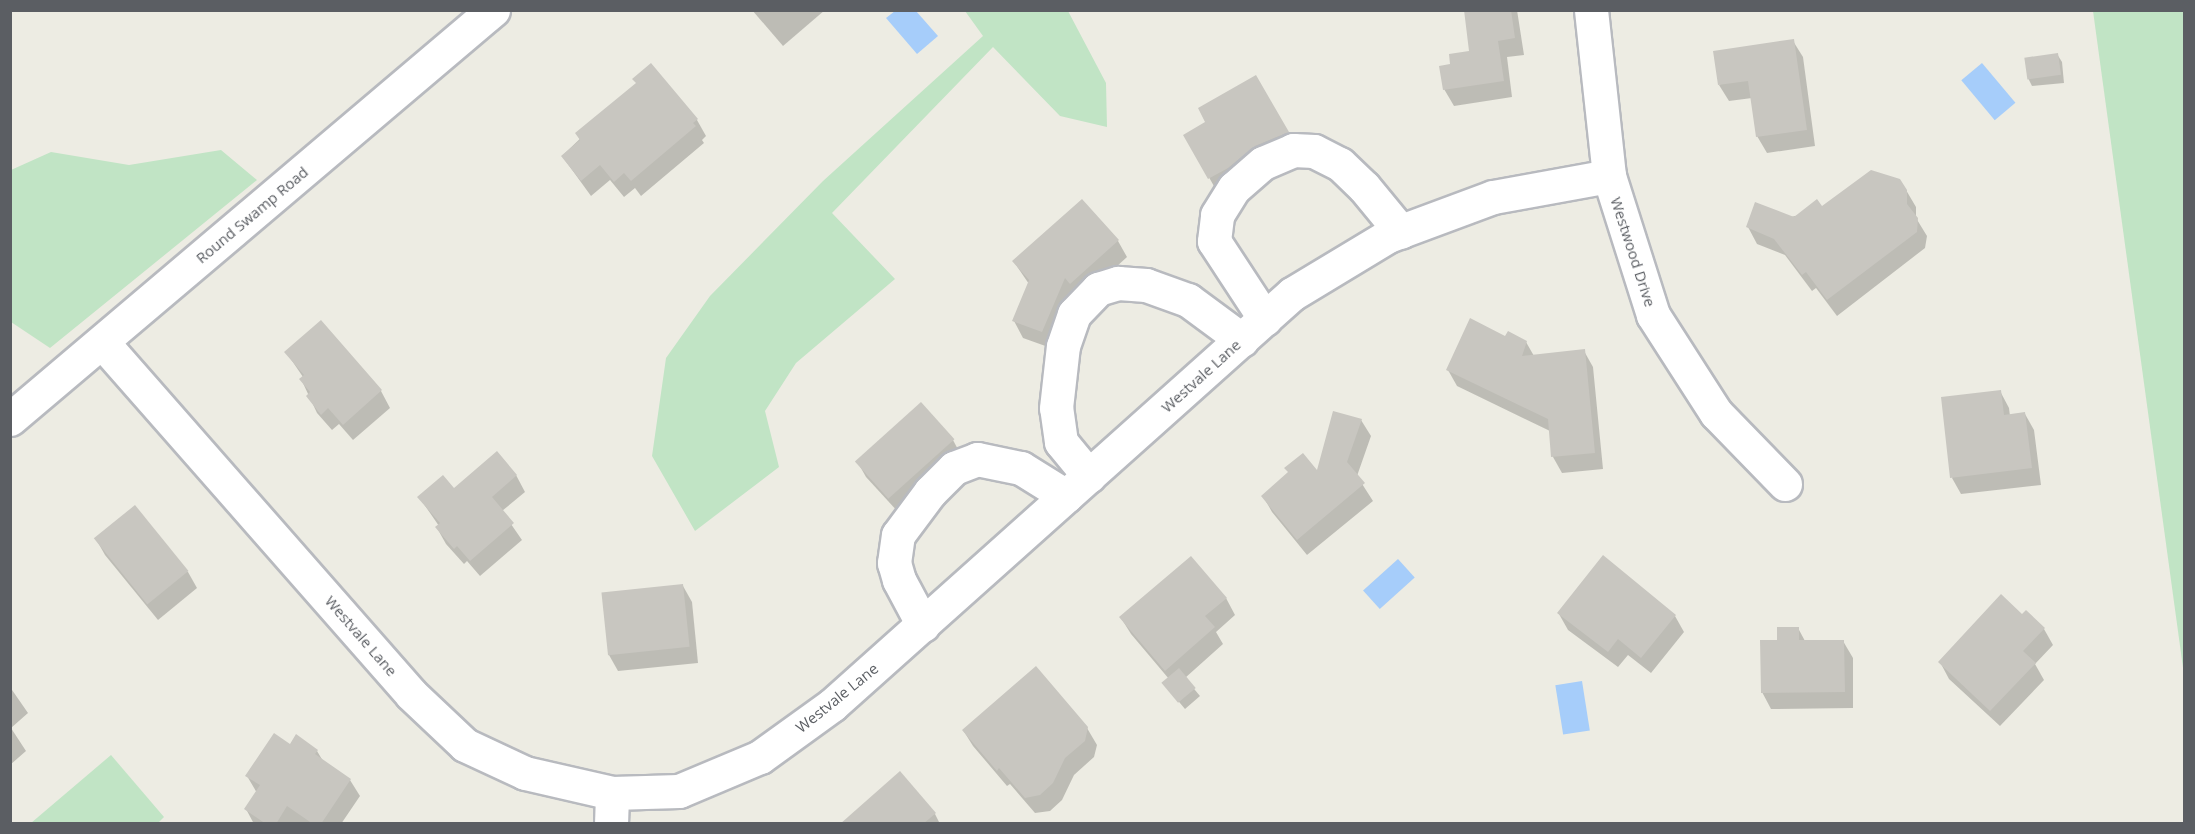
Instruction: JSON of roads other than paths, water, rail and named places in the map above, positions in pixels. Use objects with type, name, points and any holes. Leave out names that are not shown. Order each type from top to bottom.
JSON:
[{"type":"street","name":"Round Swamp Road","points":[[10,419],[493,10]]},
{"type":"street","name":"Westwood Drive","points":[[1591,10],[1609,176],[1653,315],[1716,413],[1785,484]]},
{"type":"street","points":[[1253,329],[1214,241],[1217,215],[1234,188],[1263,163],[1293,150],[1314,151],[1340,164],[1364,187],[1401,232]]},
{"type":"street","name":"Westvale Lane","points":[[102,342],[411,694],[465,745],[525,773],[611,808],[679,791],[760,757],[832,705],[1292,294],[1401,232],[1493,197],[1609,176]]},
{"type":"street","points":[[1078,486],[1061,441],[1056,408],[1063,346],[1074,314],[1098,289],[1118,283],[1146,285],[1188,300],[1253,329]]},
{"type":"street","points":[[923,624],[898,580],[894,563],[898,536],[930,492],[954,468],[977,459],[1021,468],[1078,486]]},
{"type":"water","points":[[895,11],[916,11],[938,36],[917,54],[886,18]]},
{"type":"water","points":[[1982,63],[2015,103],[1995,120],[1961,80]]},
{"type":"water","points":[[1398,559],[1415,578],[1380,609],[1363,590]]},
{"type":"water","points":[[1582,681],[1590,730],[1563,735],[1555,685]]}]
